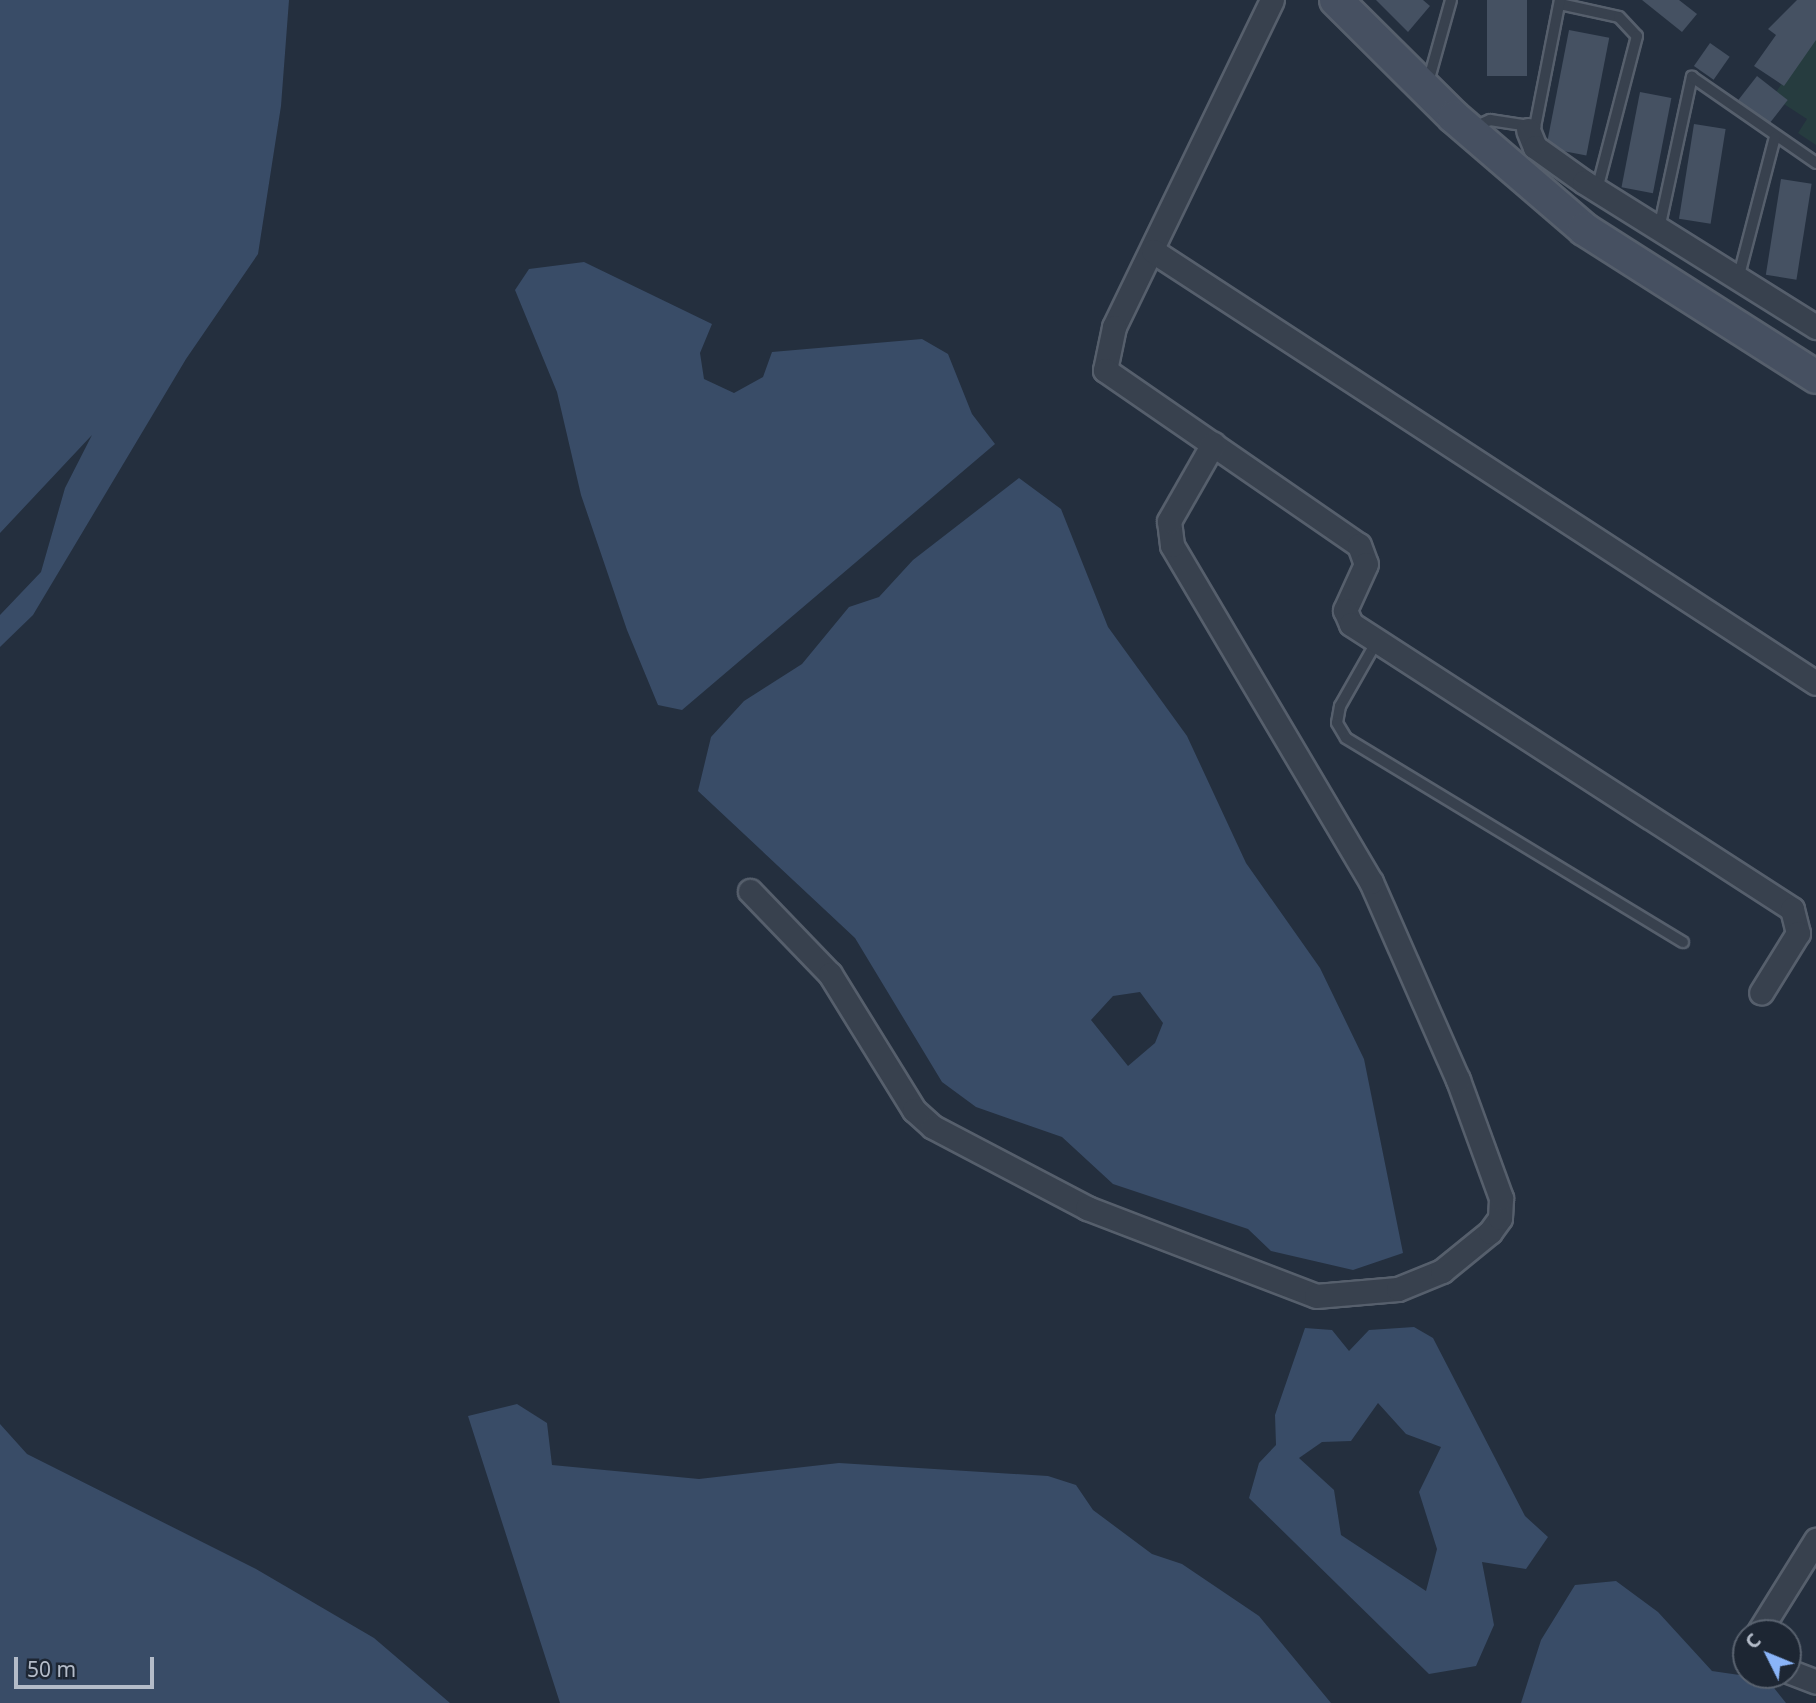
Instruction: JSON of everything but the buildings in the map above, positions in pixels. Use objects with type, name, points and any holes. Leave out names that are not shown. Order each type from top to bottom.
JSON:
[{"type":"main road","points":[[1345,5],[1469,130],[1584,229],[1816,377]]},
{"type":"street","points":[[1272,0],[1102,361],[1112,377],[1359,545],[1366,564],[1345,610],[1351,624],[1791,909],[1798,933],[1761,993]]},
{"type":"street","points":[[1528,130],[1535,147],[1597,190],[1816,326]]},
{"type":"street","points":[[1153,251],[1816,683]]},
{"type":"street","points":[[750,891],[830,974],[914,1110],[933,1127],[1087,1208],[1317,1296],[1398,1290],[1442,1271],[1490,1232],[1500,1218],[1501,1198],[1458,1080],[1371,882],[1172,545],[1169,521],[1213,444]]},
{"type":"street","points":[[1768,1619],[1816,1540]]},
{"type":"lane","points":[[1427,89],[1451,0]]},
{"type":"lane","points":[[1469,130],[1490,120],[1528,130],[1535,127],[1560,2],[1619,17],[1637,36],[1597,190]]},
{"type":"lane","points":[[1659,229],[1687,81],[1698,78],[1775,137],[1816,163]]},
{"type":"lane","points":[[1738,279],[1775,137]]},
{"type":"lane","points":[[1377,641],[1340,706],[1337,723],[1346,738],[1684,942]]},
{"type":"green space","points":[[1816,30],[1816,145],[1798,133],[1807,119],[1773,97]]},
{"type":"water","points":[[0,0],[289,0],[281,106],[258,254],[186,359],[33,615],[0,647],[0,615],[41,572],[65,488],[92,435],[0,533]]},
{"type":"water","points":[[584,262],[712,324],[700,353],[704,379],[734,393],[763,377],[772,352],[922,339],[948,354],[972,414],[995,444],[682,710],[658,705],[627,630],[581,495],[557,392],[515,290],[529,269]]},
{"type":"water","points":[[1019,478],[1061,509],[1108,627],[1187,736],[1246,863],[1320,968],[1364,1059],[1403,1253],[1353,1270],[1271,1251],[1248,1229],[1113,1184],[1062,1137],[976,1107],[942,1082],[855,938],[698,791],[711,737],[744,701],[802,664],[849,607],[879,597],[913,560]],"holes":[[[1140,992],[1163,1023],[1155,1043],[1128,1066],[1091,1020],[1113,996]]]},
{"type":"water","points":[[1414,1327],[1433,1338],[1525,1516],[1548,1537],[1526,1569],[1482,1562],[1494,1625],[1476,1666],[1429,1674],[1249,1498],[1259,1463],[1276,1445],[1275,1415],[1305,1328],[1332,1330],[1349,1351],[1369,1330]],"holes":[[[1378,1403],[1406,1434],[1441,1447],[1419,1492],[1437,1549],[1426,1591],[1341,1535],[1334,1490],[1299,1458],[1322,1442],[1351,1441]]]},
{"type":"water","points":[[517,1404],[547,1423],[552,1465],[699,1479],[839,1463],[1048,1476],[1076,1485],[1093,1510],[1152,1554],[1182,1564],[1259,1616],[1331,1703],[560,1703],[468,1416]]},
{"type":"water","points":[[0,1424],[27,1454],[256,1569],[374,1638],[450,1703],[0,1703]]},
{"type":"water","points":[[1616,1581],[1658,1612],[1712,1671],[1732,1674],[1732,1689],[1775,1689],[1786,1703],[1521,1703],[1541,1640],[1575,1585]]}]
